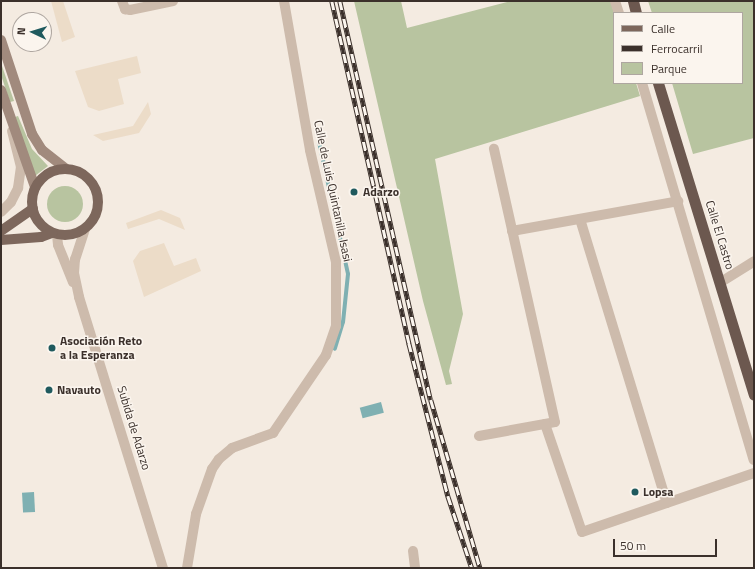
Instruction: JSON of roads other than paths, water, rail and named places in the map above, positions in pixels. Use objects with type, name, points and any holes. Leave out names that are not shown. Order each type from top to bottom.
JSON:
[{"type":"highway","points":[[633,1],[636,12]]},
{"type":"highway","name":"Calle El Castro","points":[[658,84],[721,282],[754,395]]},
{"type":"main road","points":[[1,40],[32,134],[42,150],[66,169],[87,178],[98,196],[97,212],[85,229],[74,235],[54,234],[41,237],[1,240]]},
{"type":"main road","points":[[1,90],[35,188],[33,209],[37,220],[54,234]]},
{"type":"main road","points":[[35,188],[48,174],[66,169]]},
{"type":"main road","points":[[1,231],[33,209]]},
{"type":"street","points":[[122,1],[125,9],[130,10],[173,1]]},
{"type":"street","name":"Calle de Luis Quintanilla Isasi","points":[[187,568],[196,514],[212,469],[222,456],[232,448],[273,433],[326,355],[336,326],[336,262],[310,150],[284,1]]},
{"type":"street","points":[[615,1],[619,12]]},
{"type":"street","points":[[642,84],[754,460]]},
{"type":"street","points":[[1,212],[15,196],[20,167],[8,109]]},
{"type":"street","points":[[494,150],[512,231],[550,423],[582,532],[754,473]]},
{"type":"street","points":[[512,231],[678,201]]},
{"type":"street","points":[[580,219],[667,503]]},
{"type":"street","name":"Subida de Adarzo","points":[[85,229],[75,259],[74,273],[163,568]]},
{"type":"street","name":"Subida de Adarzo","points":[[54,234],[80,297]]},
{"type":"street","points":[[721,282],[754,261]]},
{"type":"street","points":[[478,436],[550,423]]},
{"type":"street","points":[[413,551],[415,568]]},
{"type":"water","points":[[381,402],[384,413],[363,418],[360,408]]},
{"type":"water","points":[[34,492],[35,512],[23,513],[22,493]]},
{"type":"waterway","points":[[319,142],[348,274],[343,322],[335,349]]},
{"type":"railway","points":[[332,1],[409,343],[448,496],[472,568]]},
{"type":"railway","points":[[340,1],[431,400],[480,568]]},
{"type":"place","name":"Adarzo","points":[[354,192]]},
{"type":"place","name":"Asociación Reto a la Esperanza","points":[[52,348]]},
{"type":"place","name":"Navauto","points":[[49,390]]},
{"type":"place","name":"Lopsa","points":[[635,492]]}]
